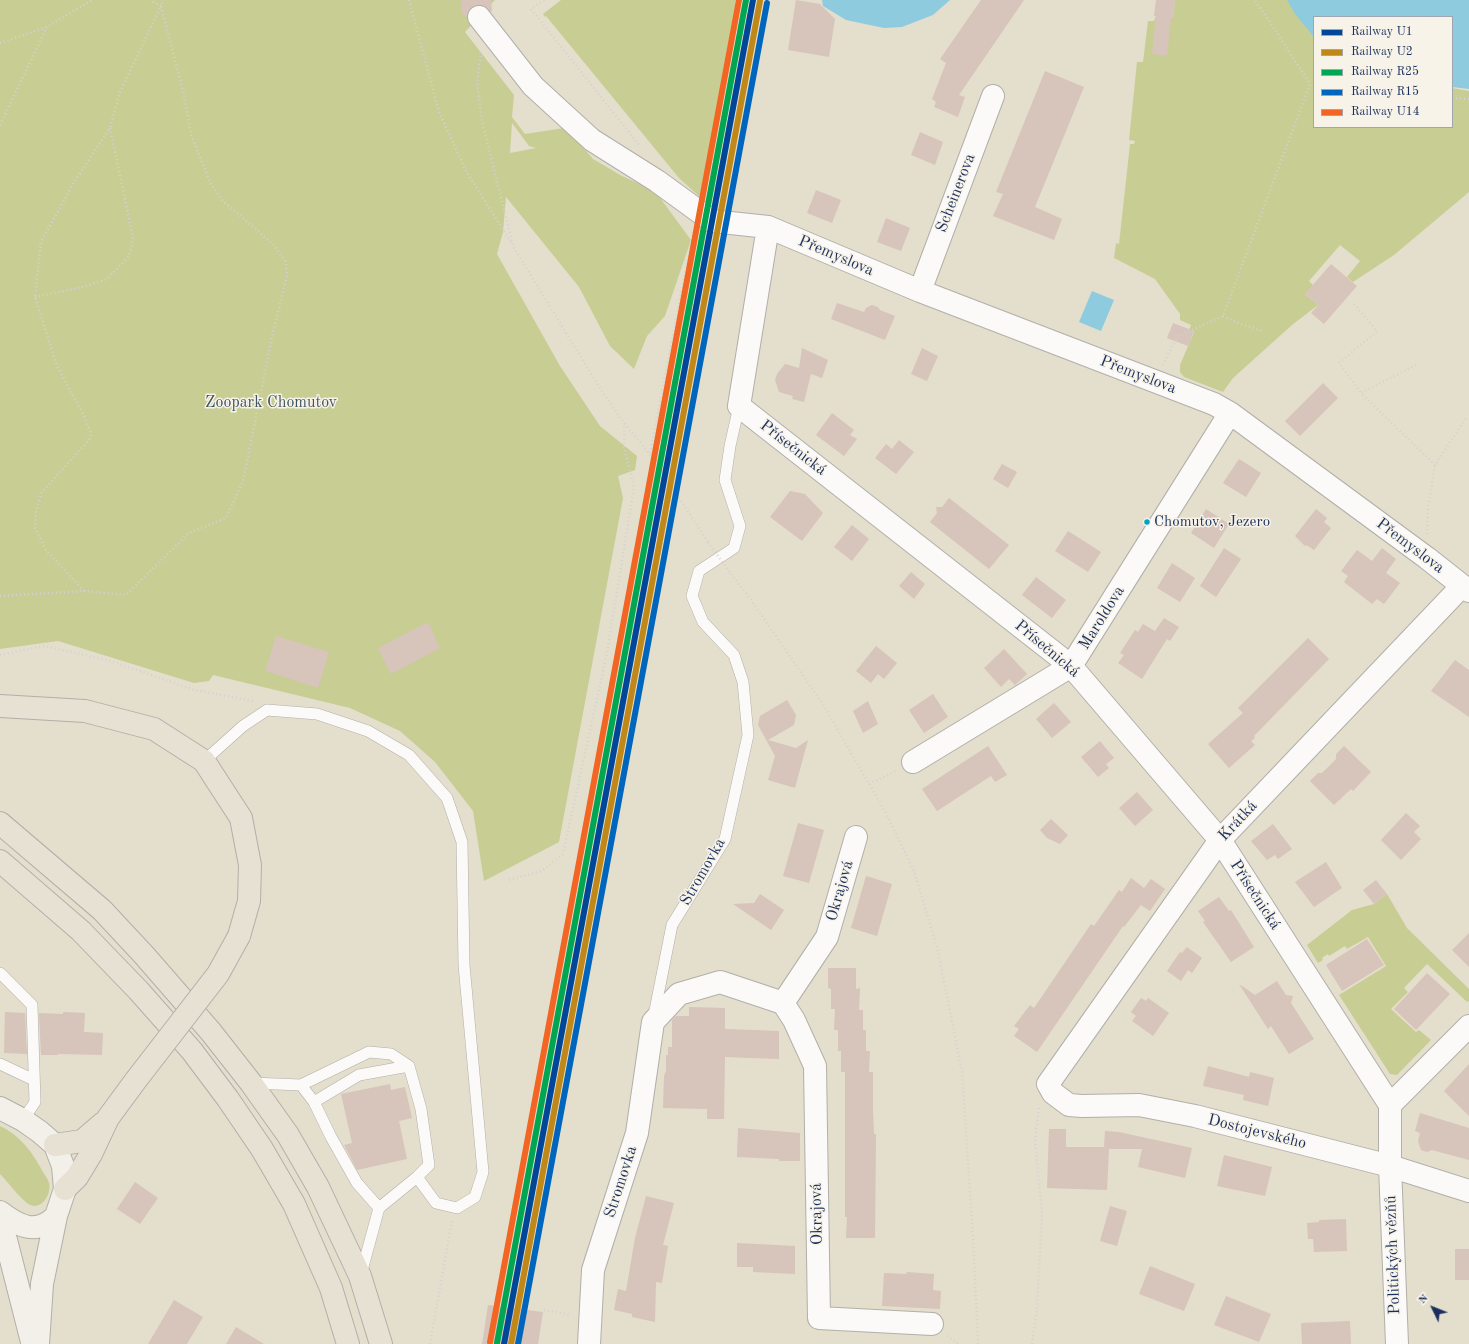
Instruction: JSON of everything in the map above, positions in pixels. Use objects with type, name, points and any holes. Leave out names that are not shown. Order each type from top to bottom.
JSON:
[{"type":"highway","points":[[0,706],[85,711],[154,729],[204,761],[241,818],[250,865],[249,901],[239,936],[218,974],[108,1118],[91,1154],[78,1176],[65,1189]]},
{"type":"highway","points":[[0,721],[19,711],[33,708]]},
{"type":"highway","points":[[0,823],[102,910],[144,955],[206,1026],[251,1083],[288,1135],[318,1187],[360,1276],[381,1344]]},
{"type":"highway","points":[[0,861],[81,931],[138,990],[192,1051],[228,1099],[262,1149],[294,1204],[330,1288],[348,1344]]},
{"type":"highway","points":[[55,1145],[82,1141],[108,1118]]},
{"type":"street","name":"Přemyslova","points":[[479,17],[533,86],[592,140],[658,181],[712,221],[768,227],[920,291],[1214,404],[1230,413],[1467,586]]},
{"type":"street","name":"Scheinerova","points":[[920,291],[993,96]]},
{"type":"street","points":[[739,406],[768,227]]},
{"type":"street","name":"Přísečnická","points":[[739,406],[1071,666],[1220,840],[1390,1105]]},
{"type":"street","name":"Maroldova","points":[[913,762],[1071,666],[1230,413]]},
{"type":"street","name":"Krátká","points":[[1048,1084],[1220,840],[1467,586]]},
{"type":"street","name":"Okrajová","points":[[856,837],[827,937],[783,1003],[794,1020],[815,1066],[819,1318],[932,1324]]},
{"type":"street","points":[[653,1022],[679,994],[720,982],[783,1003]]},
{"type":"street","name":"Stromovka","points":[[589,1344],[593,1270],[637,1133],[653,1022]]},
{"type":"street","points":[[1390,1105],[1469,1026]]},
{"type":"street","name":"Dostojevského","points":[[1048,1084],[1053,1093],[1069,1105],[1139,1105],[1195,1116],[1390,1166],[1469,1191]]},
{"type":"street","name":"Politických vězňů","points":[[1390,1105],[1390,1166],[1397,1344]]},
{"type":"street","points":[[0,1108],[23,1120],[55,1145],[63,1166],[65,1189],[56,1216],[42,1284],[38,1344]]},
{"type":"street","points":[[0,1212],[17,1224],[32,1228],[46,1224],[56,1216]]},
{"type":"street","points":[[0,1227],[6,1240],[32,1344]]},
{"type":"lane","name":"Stromovka","points":[[653,1022],[672,925],[725,839],[748,735],[743,682],[734,656],[703,622],[692,596],[699,571],[734,548],[740,526],[725,480],[730,446],[739,406]]},
{"type":"lane","points":[[204,761],[243,726],[266,710],[317,714],[368,731],[409,755],[447,798],[462,842],[464,965],[483,1172],[475,1197],[457,1208],[436,1203],[417,1177]]},
{"type":"lane","points":[[0,973],[32,1005],[35,1102],[23,1120]]},
{"type":"lane","points":[[251,1083],[301,1085],[369,1052],[391,1054],[409,1066],[421,1109],[429,1165],[417,1177],[379,1208],[360,1276]]},
{"type":"lane","points":[[0,1064],[34,1080]]},
{"type":"lane","points":[[314,1102],[359,1075],[409,1066]]},
{"type":"lane","points":[[301,1085],[314,1102],[331,1137],[357,1183],[379,1208]]},
{"type":"path","points":[[0,43],[47,27],[92,0]]},
{"type":"path","points":[[0,596],[84,591],[126,595],[189,534],[226,518],[243,481],[273,332],[287,276],[286,262],[274,245],[223,200],[211,184],[192,135],[184,95],[161,6],[150,0]]},
{"type":"path","points":[[84,591],[46,550],[35,528],[36,511],[42,492],[89,440],[91,433],[83,414],[57,366],[35,297],[41,242],[74,184],[110,128],[120,92],[164,0]]},
{"type":"path","points":[[410,0],[439,112],[466,171],[514,246],[601,390],[624,423],[650,454],[708,542],[749,597],[824,706],[886,813],[914,871],[938,951],[962,1072],[973,1238],[978,1344]]},
{"type":"path","points":[[544,0],[531,9],[644,151]]},
{"type":"path","points":[[1156,381],[1177,337],[1223,316],[1310,84],[1254,0]]},
{"type":"path","points":[[0,125],[47,27]]},
{"type":"path","points":[[482,46],[477,82],[482,121],[514,246]]},
{"type":"path","points":[[1453,98],[1469,100]]},
{"type":"path","points":[[35,297],[83,287],[107,279],[129,256],[134,238],[110,128]]},
{"type":"path","points":[[650,454],[693,231],[688,204]]},
{"type":"path","points":[[1354,304],[1377,331],[1339,363],[1361,393],[1435,465]]},
{"type":"path","points":[[1223,316],[1241,324],[1264,331]]},
{"type":"path","points":[[1361,393],[1416,365]]},
{"type":"path","points":[[1427,558],[1428,508],[1435,465],[1466,418]]},
{"type":"path","points":[[509,880],[542,871],[563,854],[607,653],[634,487],[624,447],[624,423]]},
{"type":"path","points":[[0,655],[44,646],[107,660],[195,690],[257,702],[266,710]]},
{"type":"path","points":[[869,784],[913,762]]},
{"type":"path","points":[[1032,1344],[1037,1307],[1042,1215],[1035,1139],[1038,1110],[1048,1084]]},
{"type":"path","points":[[430,1344],[452,1221],[457,1208]]},
{"type":"path","points":[[544,1310],[590,1319]]},
{"type":"green space","name":"Zoopark Chomutov","points":[[0,0],[495,0],[465,32],[514,95],[512,117],[525,134],[564,128],[570,132],[593,159],[622,176],[655,191],[691,240],[665,316],[647,336],[634,369],[610,346],[579,287],[506,197],[503,232],[497,254],[560,366],[600,426],[637,456],[635,470],[618,476],[623,498],[559,842],[484,881],[473,811],[435,762],[400,731],[350,708],[213,675],[209,681],[194,683],[58,641],[0,649]],"holes":[[[512,123],[529,146],[536,148],[510,153]]]},
{"type":"green space","points":[[561,0],[736,0],[700,197],[679,178],[546,16],[545,17],[543,14]]},
{"type":"green space","points":[[1175,0],[1288,0],[1313,29],[1313,128],[1453,128],[1453,88],[1469,91],[1469,192],[1394,255],[1353,282],[1347,277],[1360,261],[1340,245],[1309,281],[1313,285],[1305,294],[1318,305],[1292,325],[1233,378],[1223,392],[1184,377],[1180,372],[1180,365],[1194,332],[1189,330],[1191,325],[1180,320],[1180,314],[1155,279],[1114,258],[1116,243],[1119,244],[1130,144],[1134,144],[1135,141],[1129,140],[1137,62],[1143,62],[1148,21],[1154,21],[1156,16],[1173,18]]},
{"type":"green space","points":[[1387,894],[1407,928],[1469,989],[1469,1001],[1467,1002],[1427,964],[1404,988],[1408,992],[1391,1009],[1416,1032],[1419,1030],[1431,1040],[1397,1075],[1390,1074],[1339,995],[1386,966],[1368,937],[1347,949],[1345,946],[1329,956],[1328,954],[1318,963],[1307,945],[1352,910],[1374,904]]},
{"type":"green space","points":[[0,1126],[14,1134],[25,1145],[35,1158],[49,1183],[49,1193],[47,1197],[36,1206],[32,1206],[27,1203],[0,1174]]},
{"type":"water","points":[[822,0],[950,0],[933,15],[902,27],[884,28],[846,20],[823,6]]},
{"type":"water","points":[[1287,0],[1469,0],[1469,89],[1453,87],[1453,16],[1313,16],[1313,36],[1295,14]]},
{"type":"water","points":[[1092,291],[1114,300],[1101,331],[1079,322]]},
{"type":"building","points":[[461,0],[491,0],[492,11],[491,12],[483,5],[477,5],[471,7],[467,17],[462,13]]},
{"type":"building","points":[[796,0],[820,4],[835,19],[829,57],[788,50]]},
{"type":"building","points":[[981,0],[1024,0],[959,95],[965,97],[958,117],[934,107],[936,102],[932,99],[946,63],[940,59]]},
{"type":"building","points":[[1156,0],[1175,0],[1173,18],[1171,18],[1167,56],[1152,54]]},
{"type":"building","points":[[1045,71],[1084,87],[1035,207],[1062,219],[1054,240],[993,216],[1003,194],[996,192]]},
{"type":"building","points":[[920,132],[943,142],[935,165],[911,155]]},
{"type":"building","points":[[816,190],[841,200],[832,223],[807,213]]},
{"type":"building","points":[[886,218],[910,228],[901,251],[877,242]]},
{"type":"building","points":[[1331,264],[1357,286],[1324,324],[1311,313],[1318,305],[1305,294]]},
{"type":"building","points":[[837,303],[864,312],[866,308],[872,305],[895,316],[885,340],[831,319]]},
{"type":"building","points":[[1173,323],[1194,331],[1188,346],[1167,338]]},
{"type":"building","points":[[802,348],[828,360],[822,378],[811,374],[804,402],[792,399],[793,396],[779,392],[775,380],[777,374],[785,364],[799,368]]},
{"type":"building","points":[[922,348],[938,356],[927,381],[911,374]]},
{"type":"building","points":[[1323,383],[1338,398],[1300,436],[1285,421]]},
{"type":"building","points":[[832,413],[854,430],[850,435],[857,439],[844,456],[816,435]]},
{"type":"building","points":[[899,440],[914,452],[896,474],[875,458],[886,444],[892,449]]},
{"type":"building","points":[[1239,459],[1261,473],[1246,497],[1223,483]]},
{"type":"building","points":[[1002,464],[1017,472],[1008,488],[993,479]]},
{"type":"building","points":[[790,491],[805,494],[823,513],[802,541],[770,517]]},
{"type":"building","points":[[949,498],[1009,545],[989,569],[930,522],[937,513],[936,507],[942,507]]},
{"type":"building","points":[[1206,509],[1229,524],[1214,548],[1191,533]]},
{"type":"building","points":[[1316,509],[1327,518],[1324,522],[1331,528],[1314,550],[1306,545],[1305,546],[1295,536]]},
{"type":"building","points":[[852,525],[869,539],[852,561],[834,547]]},
{"type":"building","points":[[1068,531],[1101,552],[1088,572],[1055,551]]},
{"type":"building","points":[[1224,548],[1241,559],[1216,597],[1200,586]]},
{"type":"building","points":[[1382,548],[1396,559],[1386,573],[1400,583],[1384,604],[1377,599],[1372,604],[1344,582],[1348,576],[1341,571],[1357,550],[1372,561]]},
{"type":"building","points":[[1172,563],[1195,578],[1180,602],[1157,588]]},
{"type":"building","points":[[911,572],[925,584],[914,599],[899,586]]},
{"type":"building","points":[[1036,577],[1066,600],[1052,618],[1022,595]]},
{"type":"building","points":[[1164,618],[1179,627],[1170,641],[1167,639],[1142,679],[1118,663],[1124,655],[1120,653],[1135,630],[1138,632],[1143,624],[1155,631]]},
{"type":"building","points":[[428,622],[440,648],[391,674],[378,648]]},
{"type":"building","points":[[276,636],[329,652],[318,688],[265,671]]},
{"type":"building","points":[[1308,638],[1329,659],[1254,736],[1255,738],[1251,741],[1255,745],[1229,768],[1208,744],[1243,713],[1238,708]]},
{"type":"building","points":[[876,646],[897,663],[884,679],[878,674],[871,683],[856,671]]},
{"type":"building","points":[[1004,649],[1027,674],[1015,685],[1009,679],[1001,687],[984,668]]},
{"type":"building","points":[[1455,660],[1469,670],[1469,717],[1431,691]]},
{"type":"building","points":[[933,694],[948,717],[924,733],[909,710]]},
{"type":"building","points":[[787,700],[796,715],[794,725],[768,740],[796,748],[808,740],[795,788],[768,780],[775,756],[758,725],[760,716]]},
{"type":"building","points":[[868,701],[878,724],[863,733],[853,711]]},
{"type":"building","points":[[1054,703],[1071,722],[1052,738],[1036,719]]},
{"type":"building","points":[[1100,741],[1114,758],[1106,764],[1109,768],[1098,777],[1081,757]]},
{"type":"building","points":[[988,746],[1007,775],[995,782],[991,776],[937,811],[922,789]]},
{"type":"building","points":[[1344,746],[1371,772],[1353,791],[1351,789],[1334,805],[1310,781],[1318,773],[1322,773],[1336,759],[1336,754]]},
{"type":"building","points":[[1137,792],[1153,810],[1135,826],[1119,808]]},
{"type":"building","points":[[1406,813],[1420,826],[1414,832],[1421,839],[1401,860],[1381,840]]},
{"type":"building","points":[[1051,819],[1068,835],[1060,844],[1047,838],[1040,830]]},
{"type":"building","points":[[798,823],[824,830],[809,883],[783,876]]},
{"type":"building","points":[[1273,824],[1292,849],[1278,859],[1275,855],[1267,860],[1251,841]]},
{"type":"building","points":[[1326,862],[1342,888],[1314,907],[1295,882]]},
{"type":"building","points":[[866,876],[892,884],[877,936],[851,928]]},
{"type":"building","points":[[1131,878],[1144,888],[1151,879],[1165,889],[1150,911],[1141,905],[1124,927],[1123,926],[1037,1052],[1014,1036],[1019,1029],[1014,1026],[1030,1005],[1034,1008],[1091,924],[1094,926],[1119,890],[1122,892]]},
{"type":"building","points":[[1376,880],[1387,894],[1374,904],[1363,890]]},
{"type":"building","points":[[760,894],[784,910],[771,930],[733,904],[754,903]]},
{"type":"building","points":[[1219,897],[1229,911],[1231,910],[1254,947],[1231,962],[1203,922],[1205,921],[1198,911]]},
{"type":"building","points":[[1469,933],[1469,967],[1452,950]]},
{"type":"building","points":[[1367,939],[1384,965],[1342,991],[1326,965]]},
{"type":"building","points":[[1187,947],[1202,958],[1192,973],[1188,970],[1181,981],[1167,971],[1180,952],[1182,953]]},
{"type":"building","points":[[828,968],[856,968],[856,989],[860,988],[859,1010],[863,1010],[863,1030],[866,1030],[866,1051],[870,1051],[869,1072],[873,1072],[874,1134],[876,1134],[875,1238],[846,1238],[845,1072],[841,1072],[841,1051],[838,1051],[838,1030],[834,1030],[835,1009],[831,1009],[831,989],[828,988]]},
{"type":"building","points":[[1427,973],[1450,994],[1416,1030],[1394,1009]]},
{"type":"building","points":[[1277,981],[1286,995],[1293,996],[1291,1003],[1314,1039],[1289,1054],[1271,1026],[1268,1029],[1239,984],[1255,995]]},
{"type":"building","points":[[1141,998],[1146,1001],[1148,998],[1169,1013],[1153,1036],[1132,1021],[1136,1016],[1131,1012]]},
{"type":"building","points":[[689,1007],[725,1008],[725,1029],[779,1031],[779,1059],[725,1057],[724,1119],[707,1119],[707,1109],[663,1108],[666,1055],[668,1055],[668,1047],[672,1047],[672,1020],[676,1016],[689,1016]]},
{"type":"building","points":[[5,1012],[25,1013],[27,1054],[4,1053]]},
{"type":"building","points":[[63,1012],[85,1013],[84,1032],[103,1033],[102,1055],[41,1055],[39,1013],[63,1014]]},
{"type":"building","points":[[1469,1064],[1469,1116],[1444,1091]]},
{"type":"building","points":[[1208,1066],[1249,1077],[1250,1072],[1274,1078],[1268,1106],[1243,1100],[1244,1095],[1203,1086]]},
{"type":"building","points":[[390,1084],[391,1090],[405,1087],[412,1118],[399,1121],[407,1159],[357,1170],[344,1145],[352,1143],[341,1094]]},
{"type":"building","points":[[1420,1113],[1469,1128],[1469,1160],[1432,1150],[1427,1152],[1421,1150],[1418,1141],[1420,1133],[1415,1131]]},
{"type":"building","points":[[738,1128],[800,1133],[800,1161],[779,1161],[779,1159],[737,1157]]},
{"type":"building","points":[[1049,1129],[1066,1129],[1066,1147],[1104,1147],[1105,1131],[1119,1132],[1192,1148],[1185,1178],[1138,1167],[1142,1149],[1109,1149],[1107,1190],[1047,1188]]},
{"type":"building","points":[[1224,1155],[1272,1167],[1265,1196],[1217,1186]]},
{"type":"building","points":[[135,1182],[158,1198],[140,1224],[117,1209]]},
{"type":"building","points":[[646,1196],[674,1203],[663,1245],[668,1246],[662,1283],[656,1282],[655,1322],[632,1317],[632,1314],[614,1310],[618,1289],[626,1291],[635,1238]]},
{"type":"building","points":[[1110,1206],[1127,1211],[1117,1246],[1100,1241]]},
{"type":"building","points":[[1346,1219],[1347,1251],[1314,1252],[1313,1239],[1308,1239],[1307,1223],[1319,1222],[1319,1220]]},
{"type":"building","points":[[737,1243],[795,1246],[795,1274],[753,1272],[753,1267],[737,1267]]},
{"type":"building","points":[[1455,1249],[1469,1249],[1469,1280],[1455,1280]]},
{"type":"building","points":[[1150,1266],[1195,1284],[1184,1311],[1139,1294]]},
{"type":"building","points":[[906,1272],[934,1274],[933,1290],[941,1291],[940,1309],[882,1306],[884,1273],[907,1274]]},
{"type":"building","points":[[1226,1296],[1271,1314],[1259,1342],[1214,1325]]},
{"type":"building","points":[[174,1300],[203,1317],[187,1344],[148,1344]]},
{"type":"building","points":[[488,1305],[543,1312],[538,1344],[482,1344]]},
{"type":"building","points":[[1350,1321],[1351,1344],[1302,1344],[1301,1323]]},
{"type":"building","points":[[236,1327],[264,1344],[226,1344]]},
{"type":"rail line","name":"U14","points":[[490,1342],[739,0]]},
{"type":"rail line","name":"R25","points":[[497,1343],[746,0]]},
{"type":"rail line","name":"U1","points":[[504,1344],[753,0]]},
{"type":"rail line","name":"U2","points":[[511,1344],[760,1]]},
{"type":"rail line","name":"R15","points":[[518,1344],[767,3]]},
{"type":"place","name":"Chomutov, Jezero","points":[[1147,522]]}]
